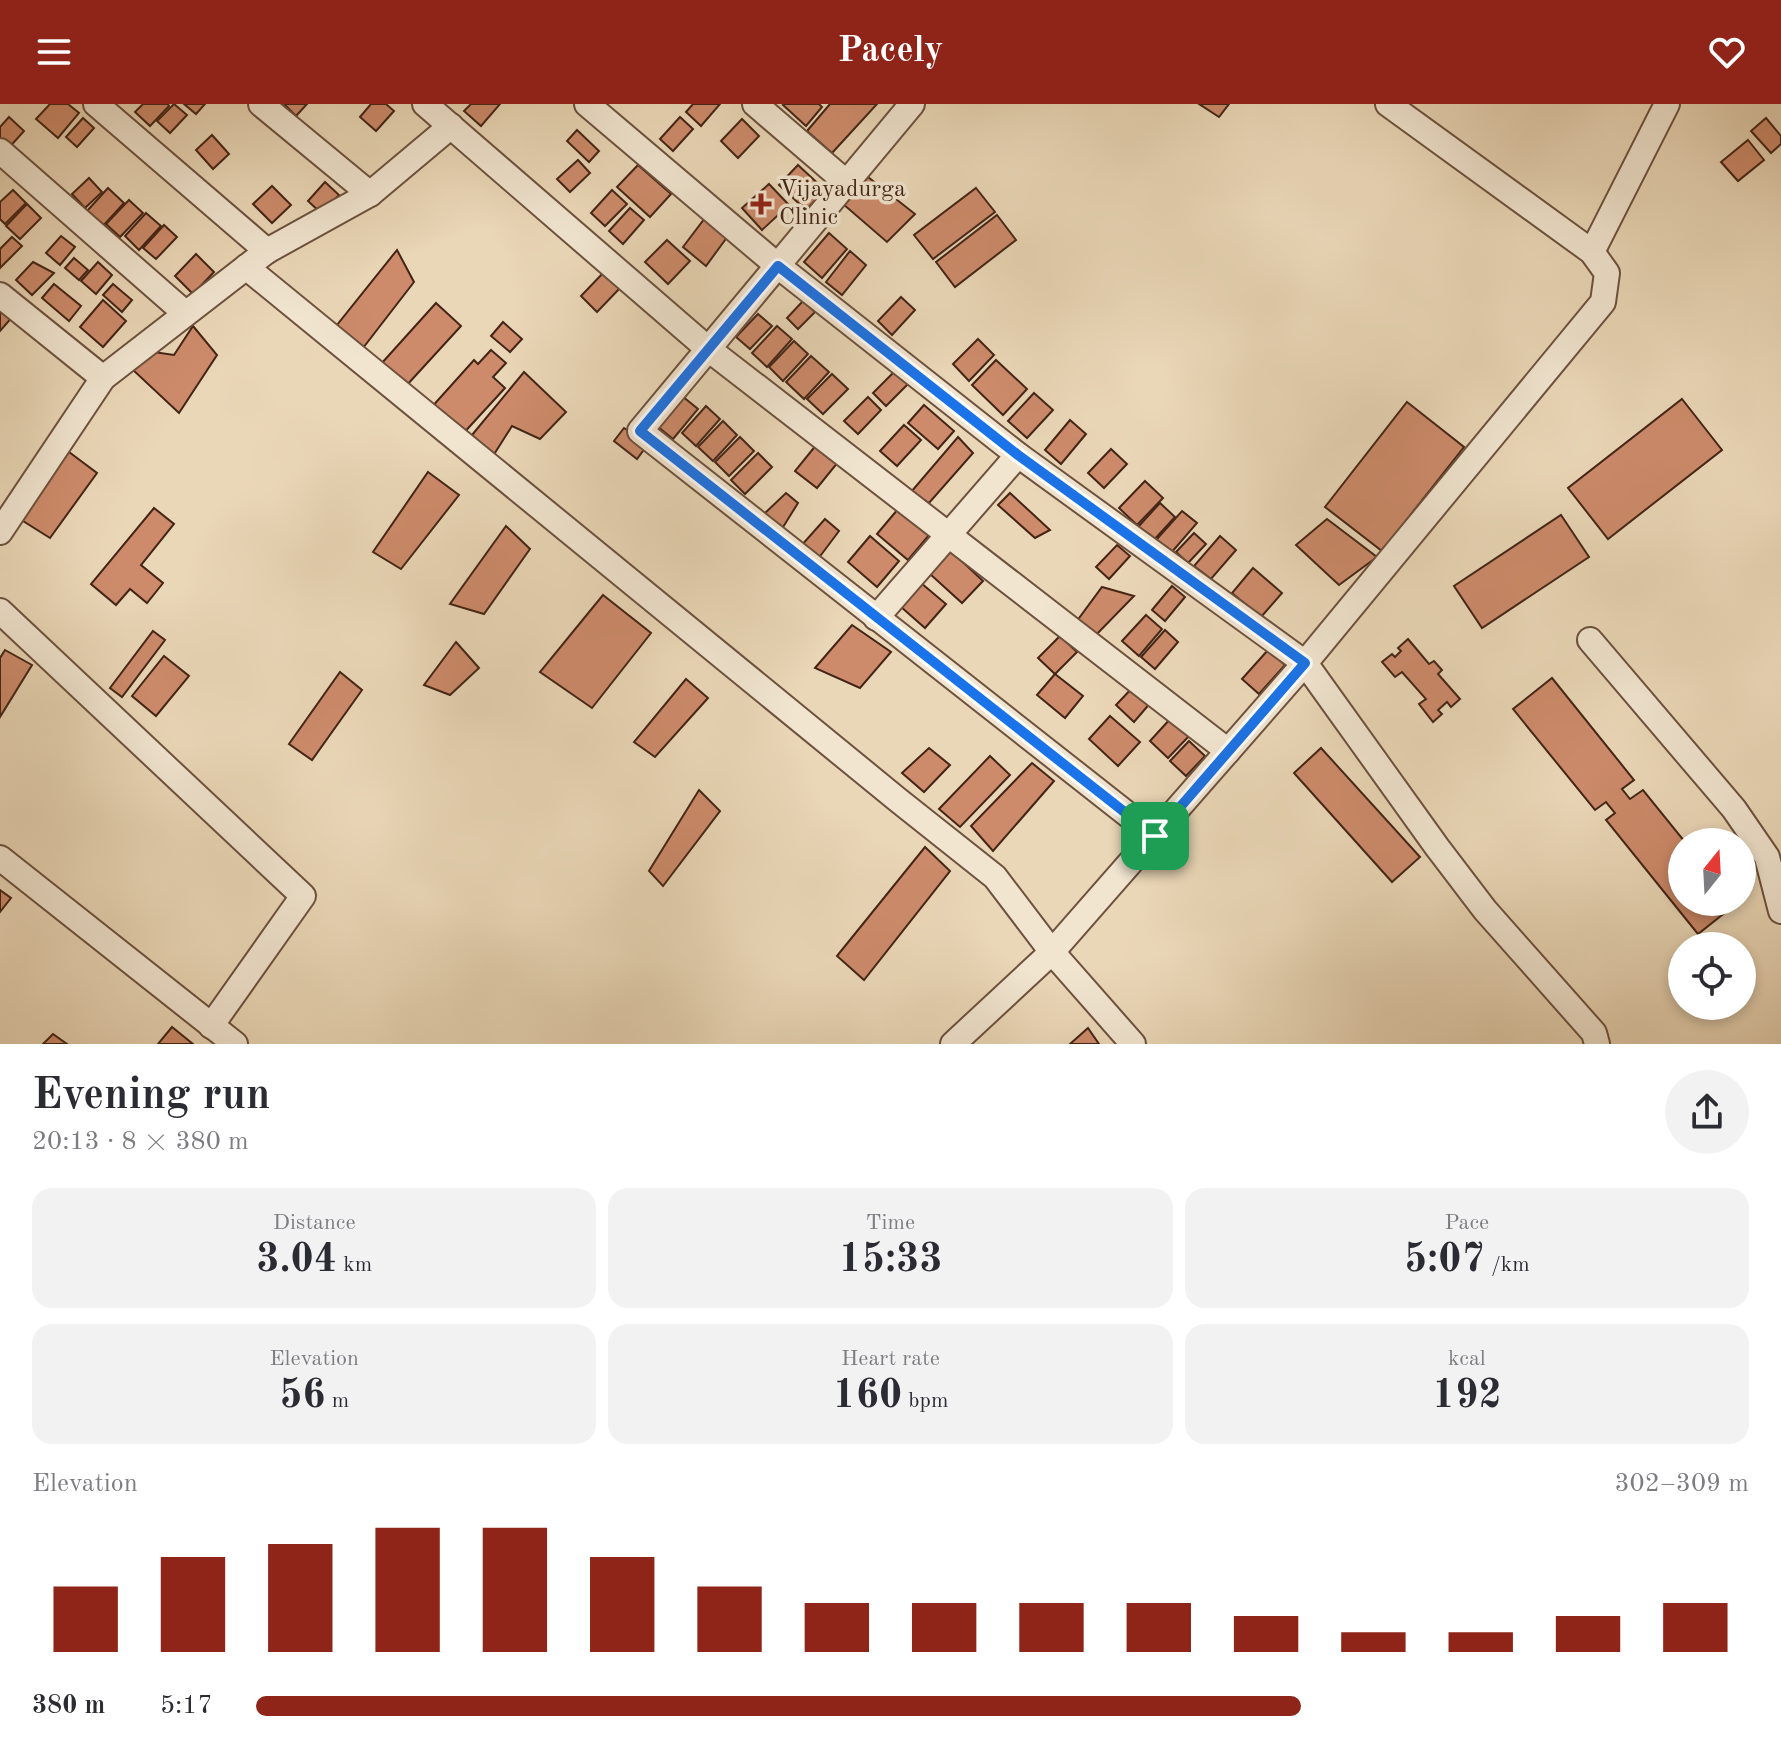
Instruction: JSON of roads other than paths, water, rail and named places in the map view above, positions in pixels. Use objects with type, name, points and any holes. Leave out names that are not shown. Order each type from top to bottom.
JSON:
[{"type":"street","points":[[96,104],[267,251]]},
{"type":"street","points":[[261,104],[370,194]]},
{"type":"street","points":[[425,104],[707,348],[1228,751]]},
{"type":"street","points":[[587,104],[778,266],[1018,455],[1305,663],[1485,910],[1594,1033],[1597,1044]]},
{"type":"street","points":[[755,104],[847,183]]},
{"type":"street","points":[[912,104],[640,431],[1155,836]]},
{"type":"street","points":[[953,1044],[1052,952],[1155,836],[1305,663],[1603,302],[1607,273],[1592,252],[1388,104]]},
{"type":"street","points":[[1592,252],[1667,104]]},
{"type":"street","points":[[0,532],[103,378],[267,251],[370,194],[451,126]]},
{"type":"street","points":[[0,151],[185,313]]},
{"type":"street","points":[[246,267],[995,877],[1052,952],[1133,1044]]},
{"type":"street","points":[[0,295],[103,378]]},
{"type":"street","points":[[876,618],[1018,455]]},
{"type":"street","points":[[0,611],[303,896],[211,1026]]},
{"type":"street","points":[[1590,640],[1734,809],[1767,857],[1781,911]]},
{"type":"street","points":[[0,858],[235,1044]]},
{"type":"place","name":"Vijayadurga Clinic","points":[[761,204]]}]
